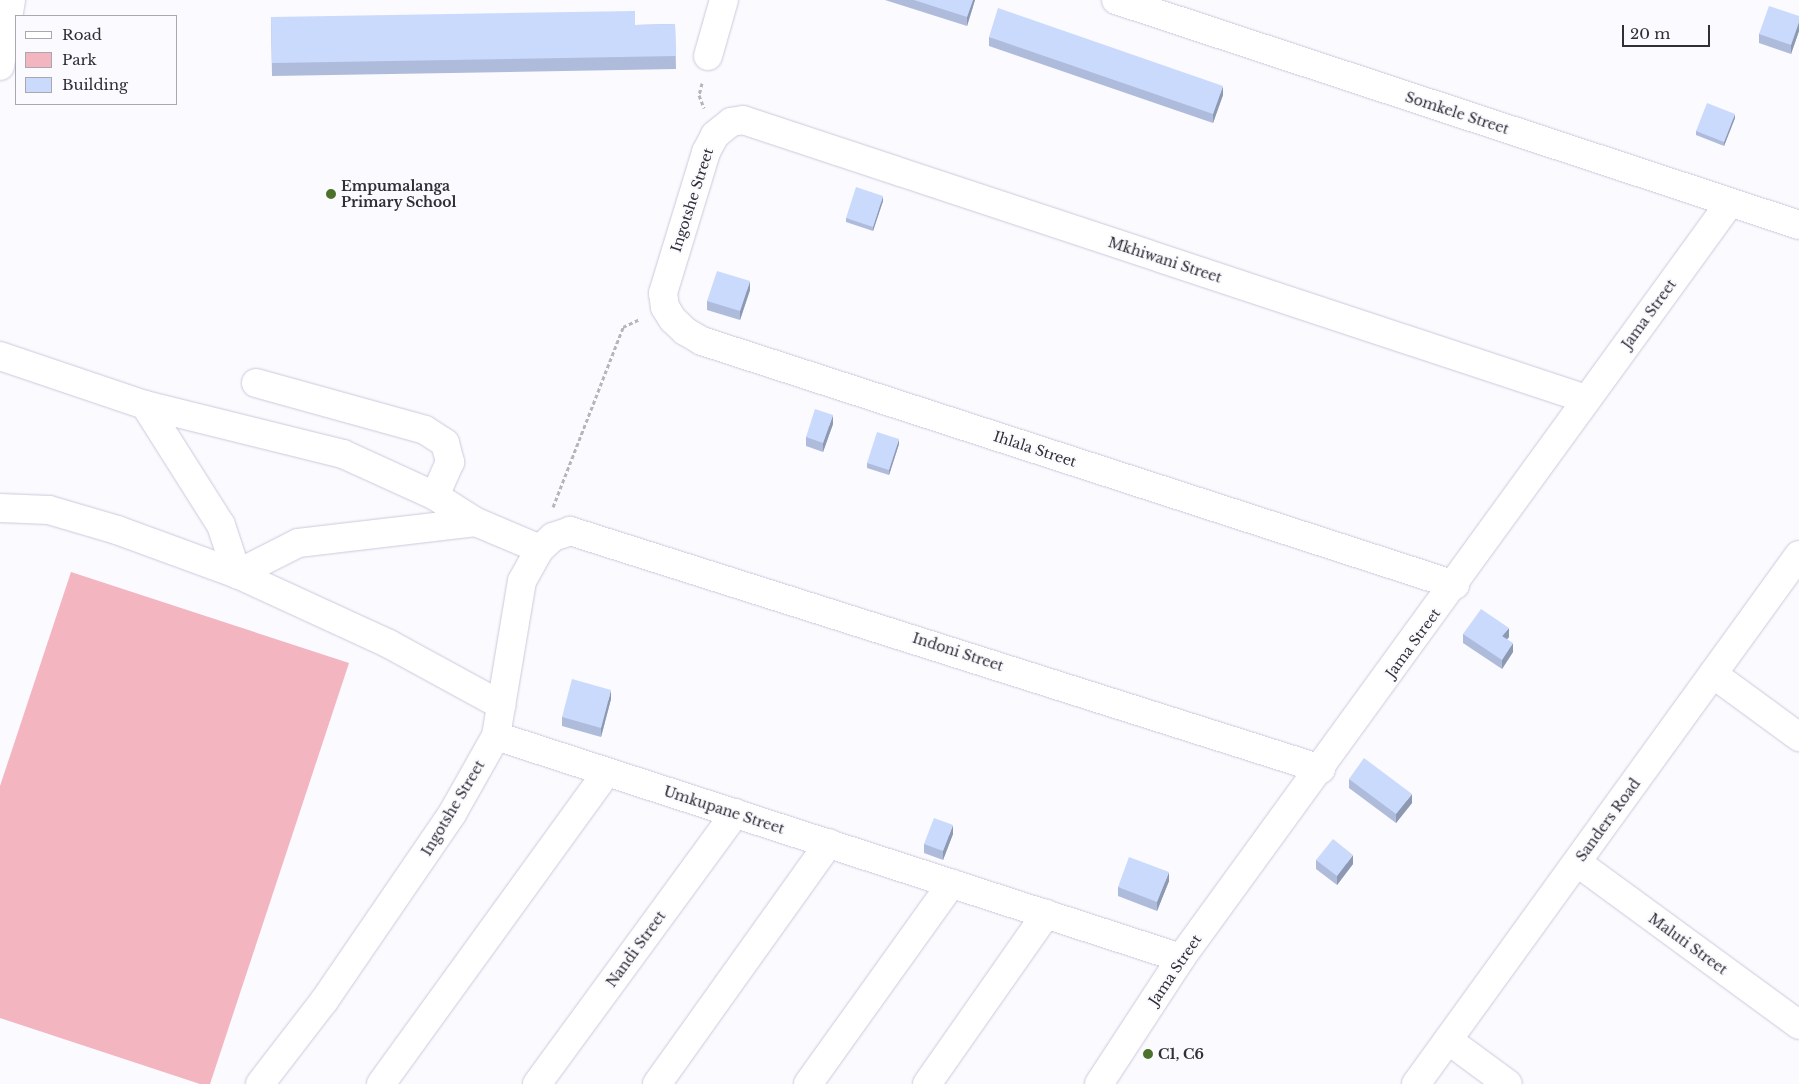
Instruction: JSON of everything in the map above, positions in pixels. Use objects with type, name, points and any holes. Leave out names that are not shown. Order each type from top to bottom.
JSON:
[{"type":"street","points":[[0,66],[10,0]]},
{"type":"street","points":[[708,56],[724,0]]},
{"type":"street","name":"Somkele Street","points":[[1116,0],[1729,204],[1799,224]]},
{"type":"street","name":"Ingotshe Street","points":[[665,307],[663,293],[706,152],[714,135],[731,122],[743,120]]},
{"type":"street","name":"Mkhiwani Street","points":[[743,120],[1586,399]]},
{"type":"street","name":"Jama Street","points":[[1105,1082],[1181,958],[1455,585],[1586,399],[1729,204]]},
{"type":"street","name":"Ihlala Street","points":[[665,307],[673,320],[702,341],[1455,585]]},
{"type":"street","points":[[0,356],[145,405],[343,454],[435,496],[476,522],[547,543]]},
{"type":"street","points":[[256,382],[425,430],[444,443],[450,462],[435,496]]},
{"type":"street","points":[[145,405],[221,525],[237,574]]},
{"type":"street","points":[[0,508],[49,510],[117,530],[237,574],[389,644],[500,705]]},
{"type":"street","points":[[237,574],[298,543],[476,522]]},
{"type":"street","name":"Indoni Street","points":[[547,543],[570,531],[594,536],[1321,769]]},
{"type":"street","name":"Ingotshe Street","points":[[260,1084],[324,1001],[411,876],[452,814],[496,736],[522,581],[547,543]]},
{"type":"street","name":"Sanders Road","points":[[1416,1084],[1578,863],[1799,555]]},
{"type":"street","points":[[1713,674],[1799,737]]},
{"type":"street","name":"Umkupane Street","points":[[496,736],[1181,958]]},
{"type":"street","points":[[381,1084],[607,772]]},
{"type":"street","name":"Nandi Street","points":[[537,1084],[735,813]]},
{"type":"street","points":[[657,1084],[829,844]]},
{"type":"street","name":"Maluti Street","points":[[1578,863],[1799,1025]]},
{"type":"street","points":[[808,1084],[952,883]]},
{"type":"street","points":[[927,1084],[1046,914]]},
{"type":"street","points":[[1448,1040],[1508,1084]]},
{"type":"path","points":[[708,56],[699,95],[714,135]]},
{"type":"path","points":[[547,543],[551,512],[623,327],[665,307]]},
{"type":"green space","points":[[71,572],[349,663],[210,1084],[200,1084],[0,1018],[0,786]]},
{"type":"building","points":[[914,0],[973,0],[967,17]]},
{"type":"building","points":[[1769,6],[1799,16],[1799,22],[1791,45],[1759,34]]},
{"type":"building","points":[[998,8],[1223,86],[1213,114],[989,37]]},
{"type":"building","points":[[635,11],[635,25],[675,24],[676,56],[272,63],[271,17]]},
{"type":"building","points":[[1707,103],[1735,114],[1724,142],[1696,131]]},
{"type":"building","points":[[856,187],[883,196],[873,227],[846,218]]},
{"type":"building","points":[[717,271],[750,281],[740,311],[707,301]]},
{"type":"building","points":[[815,409],[833,415],[823,443],[806,437]]},
{"type":"building","points":[[877,432],[899,439],[889,470],[867,463]]},
{"type":"building","points":[[1481,609],[1509,628],[1502,636],[1513,643],[1502,660],[1463,634]]},
{"type":"building","points":[[572,679],[611,690],[601,728],[562,717]]},
{"type":"building","points":[[1364,758],[1412,794],[1396,814],[1349,779]]},
{"type":"building","points":[[934,818],[953,825],[943,851],[924,844]]},
{"type":"building","points":[[1333,839],[1353,855],[1337,876],[1316,860]]},
{"type":"building","points":[[1129,857],[1169,872],[1157,902],[1118,887]]},
{"type":"place","name":"Empumalanga Primary School","points":[[331,194]]},
{"type":"place","name":"C1, C6","points":[[1148,1054]]}]
